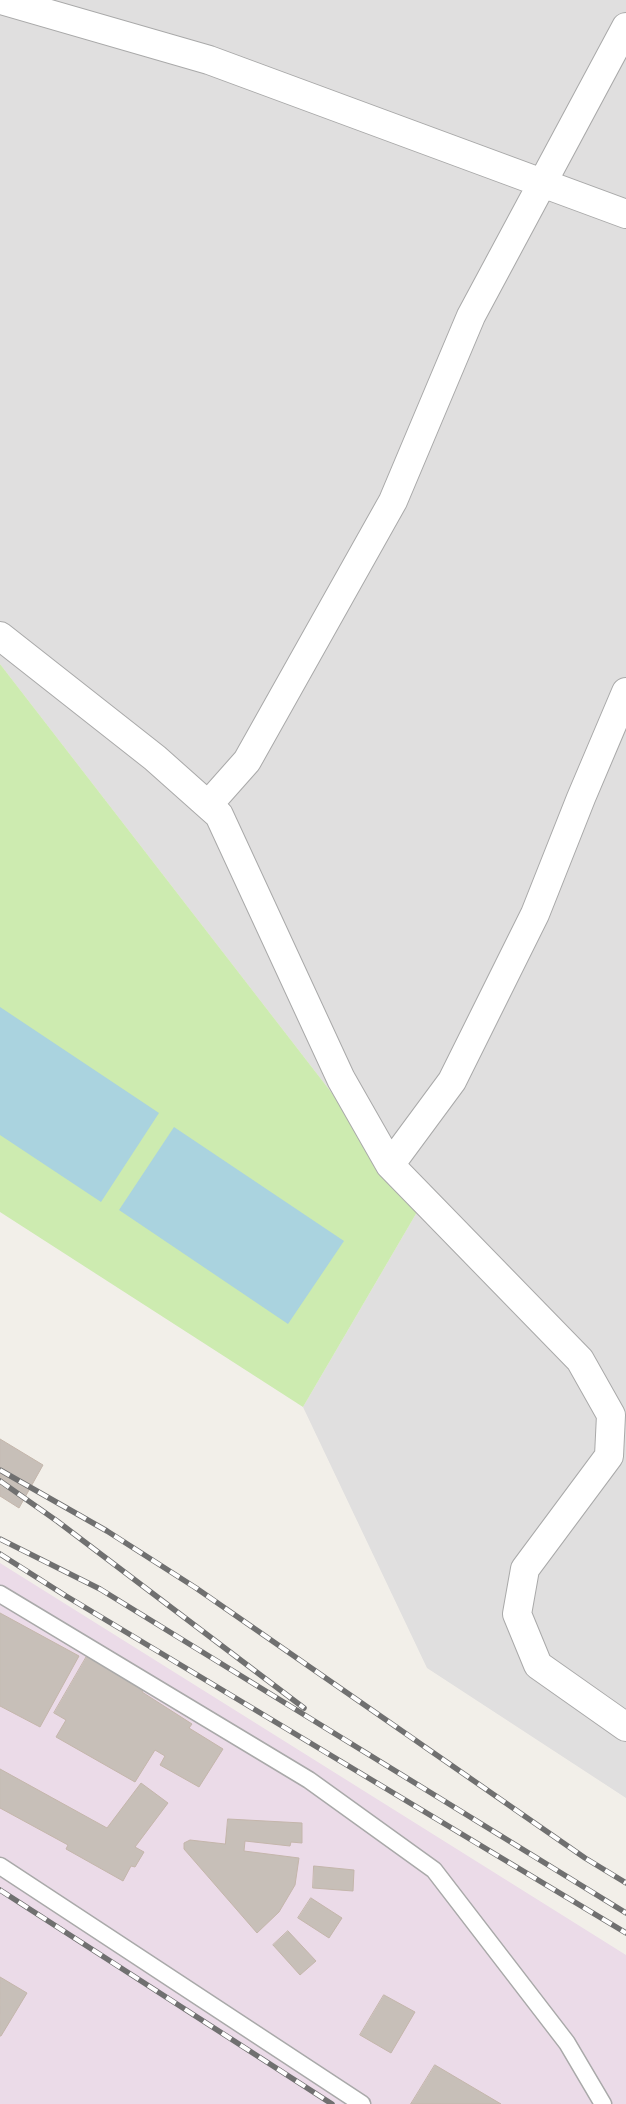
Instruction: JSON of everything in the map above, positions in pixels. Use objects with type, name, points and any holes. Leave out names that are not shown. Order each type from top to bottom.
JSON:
[{"type":"street","points":[[2,0],[210,60],[626,214]]},
{"type":"street","points":[[208,805],[247,761],[393,500],[471,316],[626,26]]},
{"type":"street","points":[[0,636],[156,758],[219,815],[341,1080],[390,1165],[580,1360],[611,1416],[609,1456],[525,1569],[517,1614],[538,1665],[626,1727]]},
{"type":"street","points":[[390,1165],[452,1081],[531,922],[626,692]]},
{"type":"lane","points":[[0,1594],[309,1780],[434,1870],[567,2043],[603,2104]]},
{"type":"lane","points":[[0,1866],[362,2104]]},
{"type":"shaded area","points":[[0,0],[626,0],[626,1798],[427,1668],[303,1407],[420,1207],[0,664]]},
{"type":"shaded area","points":[[0,1563],[626,1955],[626,2104],[0,2104]]},
{"type":"green space","points":[[0,664],[420,1207],[303,1407],[0,1212]]},
{"type":"water","points":[[0,1007],[159,1113],[101,1202],[0,1135]]},
{"type":"water","points":[[174,1127],[344,1241],[288,1324],[119,1210]]},
{"type":"building","points":[[0,1439],[43,1465],[19,1508],[0,1496]]},
{"type":"building","points":[[0,1613],[79,1656],[40,1727],[0,1706]]},
{"type":"building","points":[[87,1656],[144,1688],[142,1692],[192,1724],[189,1728],[223,1749],[199,1787],[160,1765],[165,1756],[155,1750],[135,1782],[56,1737],[66,1720],[54,1713]]},
{"type":"building","points":[[0,1769],[107,1828],[141,1783],[168,1803],[135,1847],[144,1852],[135,1867],[131,1866],[123,1881],[66,1849],[68,1845],[0,1808]]},
{"type":"building","points":[[228,1819],[302,1823],[302,1843],[291,1842],[290,1846],[245,1841],[244,1851],[299,1858],[295,1885],[279,1912],[257,1933],[184,1849],[184,1843],[190,1840],[225,1844]]},
{"type":"building","points":[[314,1866],[354,1870],[353,1891],[313,1888]]},
{"type":"building","points":[[311,1898],[342,1918],[329,1938],[298,1918]]},
{"type":"building","points":[[288,1931],[316,1961],[300,1975],[273,1945]]},
{"type":"building","points":[[0,1977],[27,1993],[1,2036],[0,2036]]},
{"type":"building","points":[[384,1995],[415,2012],[391,2053],[360,2035]]},
{"type":"building","points":[[435,2065],[501,2104],[411,2104]]},
{"type":"railway","points":[[0,1470],[107,1531],[196,1588],[585,1858],[626,1883]]},
{"type":"railway","points":[[0,1481],[57,1521],[304,1708]]},
{"type":"railway","points":[[0,1539],[100,1589],[626,1913]]},
{"type":"railway","points":[[0,1554],[66,1596],[626,1933]]},
{"type":"railway","points":[[0,1890],[332,2104]]}]
